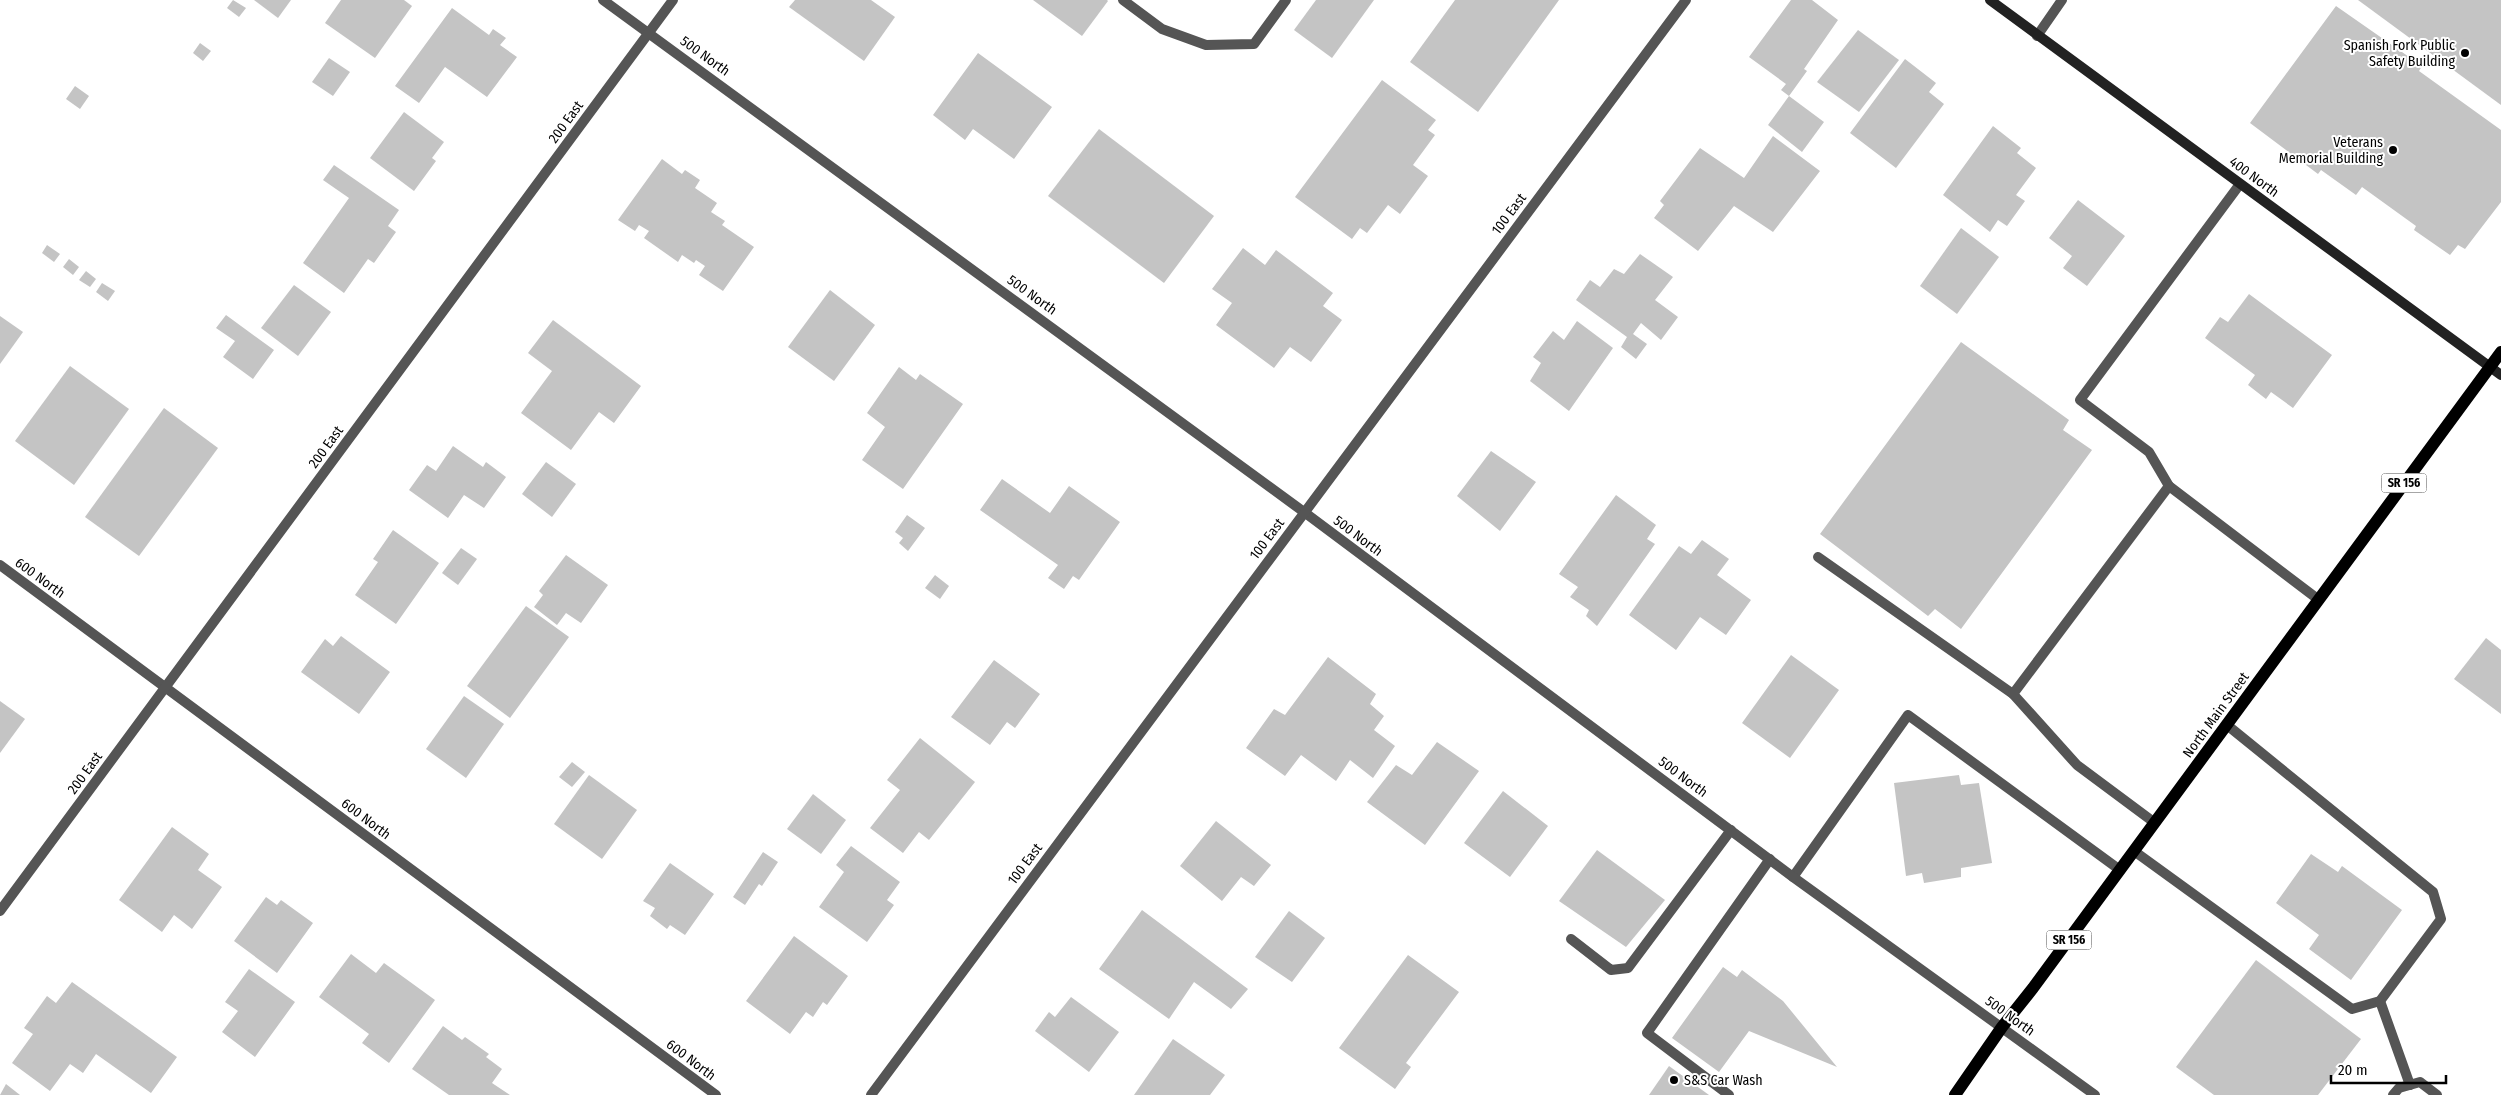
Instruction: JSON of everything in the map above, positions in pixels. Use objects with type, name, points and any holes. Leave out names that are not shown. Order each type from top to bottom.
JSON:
[{"type":"main road","name":"400 North","points":[[1990,0],[2501,375]]},
{"type":"main road","name":"North Main Street","points":[[1955,1095],[2002,1027],[2155,823],[2501,352]]},
{"type":"street","name":"500 North","points":[[603,0],[1304,512],[1793,877],[2095,1095]]},
{"type":"street","name":"200 East","points":[[0,911],[673,0]]},
{"type":"street","points":[[1123,0],[1162,29],[1206,45],[1254,44],[1286,0]]},
{"type":"street","name":"100 East","points":[[870,1095],[1686,0]]},
{"type":"street","points":[[2037,36],[2062,0]]},
{"type":"street","points":[[2240,184],[2080,400],[2148,452],[2169,486],[2319,600]]},
{"type":"street","points":[[2013,694],[2169,486]]},
{"type":"street","points":[[1818,557],[2013,694],[2077,765],[2155,823]]},
{"type":"street","name":"600 North","points":[[0,565],[716,1095]]},
{"type":"street","points":[[1793,877],[1908,715],[2120,870]]},
{"type":"street","points":[[2134,851],[2352,1009],[2380,1001],[2441,919],[2433,892],[2227,725]]},
{"type":"street","points":[[1571,939],[1611,970],[1628,968],[1731,830]]},
{"type":"street","points":[[1729,1095],[1647,1033],[1770,859]]},
{"type":"street","points":[[2380,1001],[2410,1085]]},
{"type":"street","points":[[2393,1095],[2399,1088],[2420,1082],[2437,1095]]},
{"type":"building","points":[[233,0],[246,8],[239,17],[227,8]]},
{"type":"building","points":[[254,0],[291,0],[278,18]]},
{"type":"building","points":[[341,0],[404,0],[412,6],[375,58],[325,23]]},
{"type":"building","points":[[795,0],[871,0],[895,17],[864,61],[789,7]]},
{"type":"building","points":[[1033,0],[1107,0],[1108,1],[1082,36]]},
{"type":"building","points":[[1316,0],[1374,0],[1332,58],[1294,30]]},
{"type":"building","points":[[1455,0],[1559,0],[1478,112],[1410,62]]},
{"type":"building","points":[[1791,0],[1812,0],[1838,20],[1804,69],[1807,71],[1789,96],[1781,90],[1786,84],[1749,57]]},
{"type":"building","name":"Spanish Fork Public Safety Building","points":[[2358,0],[2501,0],[2501,105]]},
{"type":"building","name":"Veterans Memorial Building","points":[[2336,6],[2422,66],[2419,71],[2501,130],[2501,202],[2465,249],[2458,245],[2450,255],[2414,230],[2416,226],[2362,187],[2356,195],[2321,170],[2318,174],[2250,123]]},
{"type":"building","points":[[452,8],[489,35],[493,29],[506,38],[500,45],[517,57],[487,97],[445,67],[419,103],[395,86]]},
{"type":"building","points":[[1858,30],[1899,60],[1859,112],[1817,82]]},
{"type":"building","points":[[200,43],[211,51],[203,61],[193,53]]},
{"type":"building","points":[[978,53],[1052,107],[1014,159],[973,129],[965,140],[933,115]]},
{"type":"building","points":[[329,58],[350,72],[333,96],[312,82]]},
{"type":"building","points":[[1905,59],[1936,83],[1929,92],[1944,104],[1896,168],[1850,133]]},
{"type":"building","points":[[1382,80],[1436,120],[1428,130],[1435,135],[1413,165],[1428,176],[1400,214],[1388,205],[1367,233],[1360,228],[1352,239],[1295,197]]},
{"type":"building","points":[[75,86],[89,96],[80,109],[66,99]]},
{"type":"building","points":[[1789,96],[1824,122],[1802,152],[1768,125]]},
{"type":"building","points":[[404,112],[444,142],[432,158],[436,161],[414,191],[370,158]]},
{"type":"building","points":[[1993,126],[2021,148],[2017,153],[2036,168],[2016,195],[2025,201],[2007,226],[1998,220],[1990,232],[1943,195]]},
{"type":"building","points":[[1099,129],[1214,216],[1164,283],[1048,196]]},
{"type":"building","points":[[1773,136],[1820,171],[1773,232],[1734,206],[1698,251],[1654,218],[1664,205],[1660,201],[1700,148],[1744,178]]},
{"type":"building","points":[[662,159],[682,174],[685,170],[700,180],[695,188],[717,203],[711,212],[725,221],[722,225],[754,247],[723,291],[699,275],[705,266],[696,260],[694,263],[682,255],[678,262],[644,238],[649,231],[639,225],[635,231],[618,220]]},
{"type":"building","points":[[334,165],[399,210],[388,226],[396,232],[374,263],[368,259],[344,293],[303,263],[349,198],[323,180]]},
{"type":"building","points":[[2078,200],[2125,236],[2087,286],[2063,268],[2072,256],[2049,238]]},
{"type":"building","points":[[1961,228],[1999,257],[1957,314],[1920,286]]},
{"type":"building","points":[[47,245],[60,254],[54,262],[42,253]]},
{"type":"building","points":[[1243,248],[1265,265],[1276,250],[1333,293],[1323,306],[1342,320],[1311,362],[1290,347],[1274,368],[1216,325],[1232,303],[1212,289]]},
{"type":"building","points":[[1640,254],[1673,277],[1655,300],[1678,317],[1661,340],[1641,323],[1633,334],[1647,344],[1636,359],[1621,347],[1627,337],[1576,300],[1590,280],[1600,287],[1614,269],[1624,274]]},
{"type":"building","points":[[69,259],[79,267],[73,275],[63,267]]},
{"type":"building","points":[[86,271],[96,279],[90,287],[79,280]]},
{"type":"building","points":[[102,283],[115,291],[108,301],[96,292]]},
{"type":"building","points":[[294,285],[331,312],[298,356],[261,328]]},
{"type":"building","points":[[830,290],[875,325],[834,381],[788,347]]},
{"type":"building","points":[[2249,294],[2332,355],[2293,408],[2271,392],[2266,399],[2248,385],[2255,375],[2205,338],[2220,317],[2228,322]]},
{"type":"building","points":[[226,315],[274,350],[253,379],[223,357],[235,341],[216,328]]},
{"type":"building","points":[[0,316],[23,332],[0,364]]},
{"type":"building","points":[[553,320],[641,386],[614,423],[599,412],[571,450],[521,413],[552,371],[528,353]]},
{"type":"building","points":[[1577,321],[1613,348],[1569,411],[1530,381],[1541,363],[1533,357],[1553,331],[1564,340]]},
{"type":"building","points":[[1961,342],[2069,420],[2063,430],[2092,450],[1961,629],[1935,609],[1928,616],[1820,534]]},
{"type":"building","points":[[70,366],[129,409],[74,485],[15,441]]},
{"type":"building","points":[[899,367],[916,380],[920,374],[963,404],[903,489],[862,460],[885,427],[867,413]]},
{"type":"building","points":[[164,408],[218,448],[139,556],[85,517]]},
{"type":"building","points":[[453,446],[483,467],[486,462],[506,477],[484,508],[464,495],[448,518],[409,490],[427,465],[436,471]]},
{"type":"building","points":[[1491,451],[1536,482],[1500,531],[1457,496]]},
{"type":"building","points":[[546,462],[576,484],[552,517],[522,494]]},
{"type":"building","points":[[1002,479],[1050,513],[1069,486],[1120,522],[1079,580],[1073,576],[1064,589],[1048,578],[1058,565],[980,510]]},
{"type":"building","points":[[1616,495],[1656,525],[1647,539],[1655,544],[1597,626],[1586,616],[1589,610],[1570,597],[1578,587],[1559,574]]},
{"type":"building","points":[[907,515],[925,528],[908,551],[899,543],[903,538],[895,532]]},
{"type":"building","points":[[393,530],[439,563],[396,624],[355,595],[378,562],[373,559]]},
{"type":"building","points":[[1702,540],[1729,559],[1717,575],[1751,600],[1726,635],[1700,617],[1676,650],[1629,615],[1679,546],[1691,554]]},
{"type":"building","points":[[461,548],[477,559],[458,585],[442,573]]},
{"type":"building","points":[[566,555],[608,585],[581,623],[566,613],[557,625],[534,607],[543,595],[539,591]]},
{"type":"building","points":[[935,575],[949,586],[940,599],[925,588]]},
{"type":"building","points":[[526,606],[569,637],[510,718],[467,686]]},
{"type":"building","points":[[341,636],[390,672],[359,714],[301,672],[325,639],[333,646]]},
{"type":"building","points":[[2486,638],[2501,650],[2501,714],[2454,679]]},
{"type":"building","points":[[1791,655],[1839,690],[1790,758],[1742,723]]},
{"type":"building","points":[[1328,657],[1376,694],[1370,704],[1384,716],[1374,730],[1395,746],[1373,778],[1350,760],[1336,781],[1301,755],[1285,776],[1246,748],[1274,709],[1285,715]]},
{"type":"building","points":[[994,660],[1040,694],[1015,728],[1007,722],[990,745],[951,717]]},
{"type":"building","points":[[464,696],[504,724],[466,778],[426,749]]},
{"type":"building","points":[[0,701],[25,719],[0,753]]},
{"type":"building","points":[[920,738],[975,782],[929,840],[919,832],[903,853],[870,828],[900,790],[887,780]]},
{"type":"building","points":[[1437,742],[1479,771],[1425,845],[1367,802],[1396,765],[1412,775]]},
{"type":"building","points":[[572,762],[585,772],[572,787],[559,777]]},
{"type":"building","points":[[589,775],[637,810],[602,859],[554,824]]},
{"type":"building","points":[[1959,775],[1961,785],[1979,783],[1992,863],[1961,868],[1961,877],[1924,883],[1922,873],[1906,876],[1894,783]]},
{"type":"building","points":[[1503,791],[1548,826],[1510,877],[1464,843]]},
{"type":"building","points":[[813,794],[846,820],[821,854],[787,829]]},
{"type":"building","points":[[1216,821],[1271,865],[1254,886],[1241,877],[1222,901],[1180,866]]},
{"type":"building","points":[[172,827],[209,854],[198,870],[222,887],[192,929],[174,915],[162,932],[119,900]]},
{"type":"building","points":[[851,846],[900,882],[887,900],[894,905],[867,942],[819,907],[844,872],[836,865]]},
{"type":"building","points":[[1597,850],[1665,900],[1626,947],[1559,901]]},
{"type":"building","points":[[763,852],[778,862],[762,886],[759,884],[745,905],[733,897]]},
{"type":"building","points":[[2311,854],[2338,872],[2342,866],[2402,910],[2351,980],[2309,949],[2319,935],[2276,903]]},
{"type":"building","points":[[670,863],[714,894],[685,935],[670,925],[667,929],[650,916],[655,908],[643,901]]},
{"type":"building","points":[[266,897],[277,905],[281,900],[313,923],[277,973],[234,941]]},
{"type":"building","points":[[1142,910],[1248,989],[1231,1009],[1194,982],[1169,1019],[1099,969]]},
{"type":"building","points":[[1289,911],[1325,938],[1292,982],[1255,957]]},
{"type":"building","points":[[794,936],[848,976],[827,1005],[823,1002],[813,1017],[806,1012],[790,1034],[746,1001]]},
{"type":"building","points":[[351,954],[376,973],[384,963],[435,1000],[389,1063],[362,1043],[369,1034],[319,997]]},
{"type":"building","points":[[1408,955],[1459,992],[1406,1063],[1411,1067],[1395,1089],[1339,1048]]},
{"type":"building","points":[[2256,960],[2361,1039],[2318,1095],[2214,1095],[2176,1067]]},
{"type":"building","points":[[1723,967],[1737,977],[1742,970],[1783,1001],[1837,1067],[1749,1031],[1719,1072],[1672,1038]]},
{"type":"building","points":[[249,969],[295,1002],[255,1057],[222,1032],[238,1011],[225,1002]]},
{"type":"building","points":[[72,982],[177,1057],[151,1093],[96,1054],[83,1073],[70,1064],[50,1091],[12,1063],[33,1034],[24,1028],[47,996],[56,1003]]},
{"type":"building","points":[[1071,997],[1119,1032],[1089,1072],[1035,1031],[1049,1012],[1055,1017]]},
{"type":"building","points":[[443,1026],[462,1040],[465,1037],[489,1054],[486,1057],[502,1069],[492,1083],[510,1095],[449,1095],[412,1069]]},
{"type":"building","points":[[1173,1039],[1225,1075],[1210,1095],[1134,1095]]},
{"type":"building","name":"S&S Car Wash","points":[[1669,1066],[1709,1095],[1649,1095]]},
{"type":"building","points":[[6,1084],[20,1095],[0,1095]]},
{"type":"place","name":"Spanish Fork Public Safety Building","points":[[2465,53]]},
{"type":"place","name":"Veterans Memorial Building","points":[[2393,150]]},
{"type":"place","name":"S&S Car Wash","points":[[1674,1080]]}]
